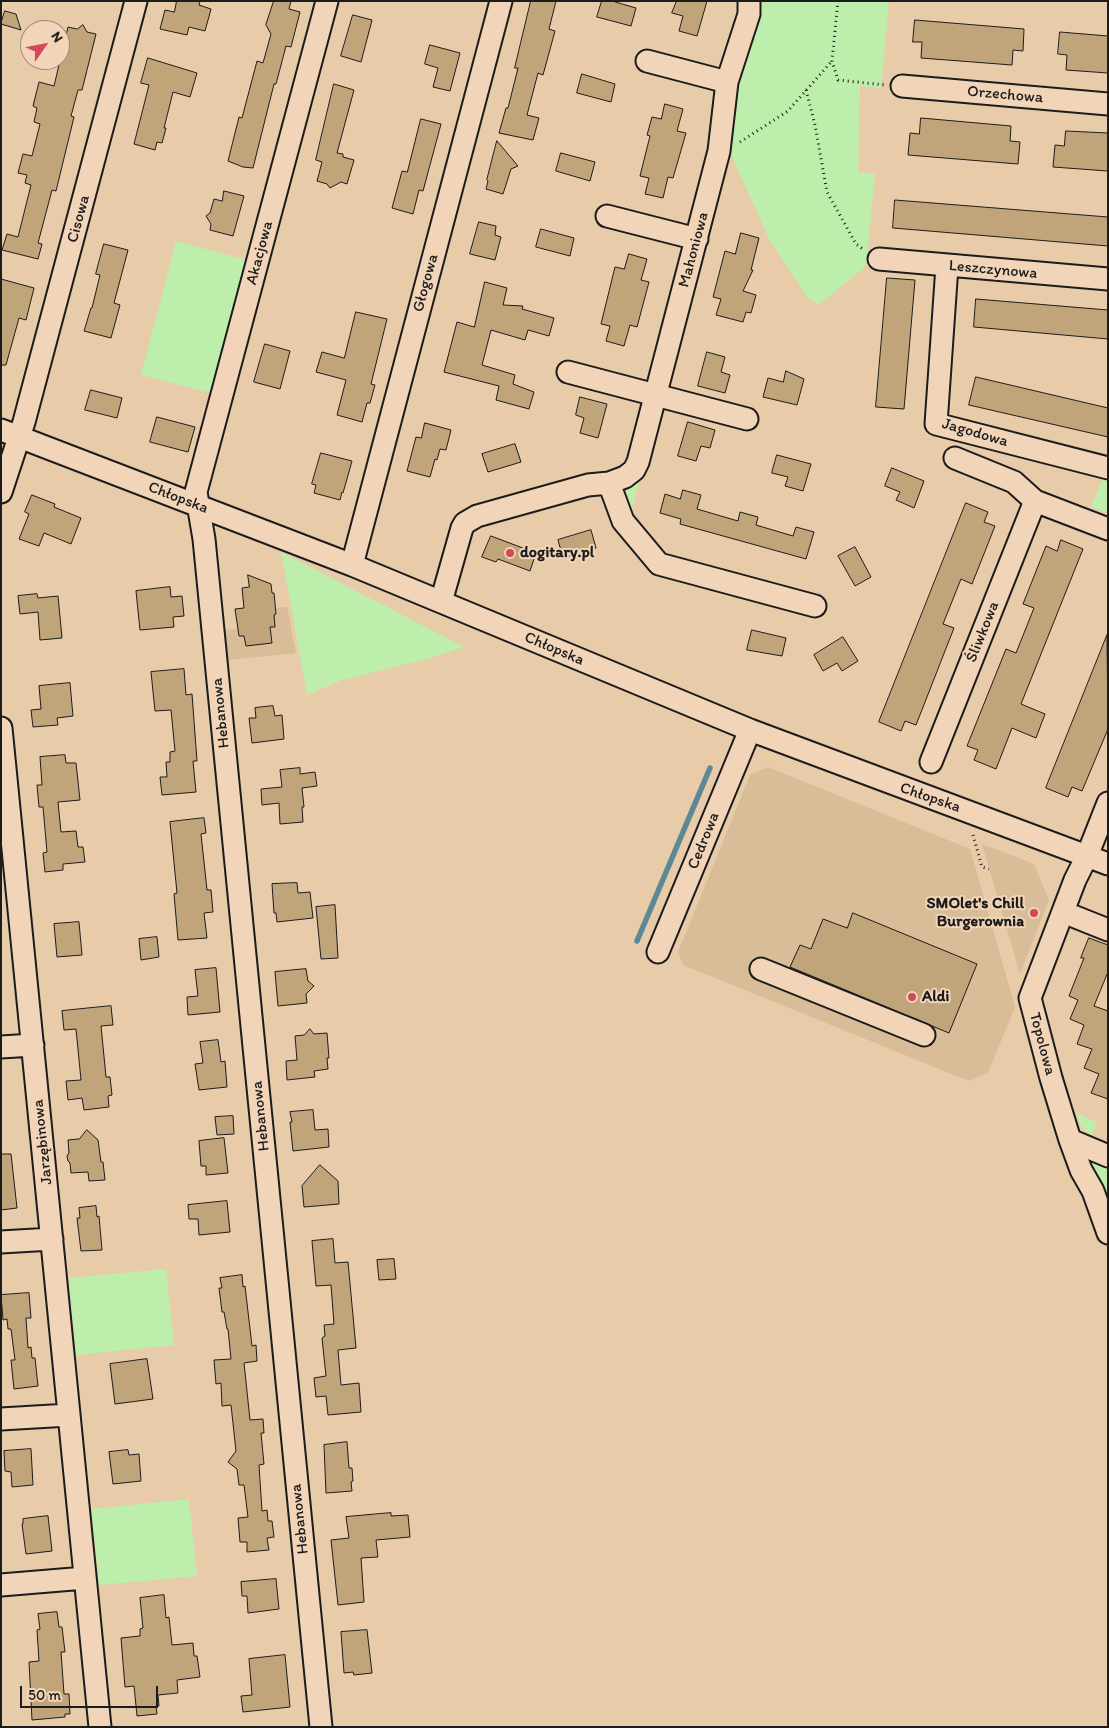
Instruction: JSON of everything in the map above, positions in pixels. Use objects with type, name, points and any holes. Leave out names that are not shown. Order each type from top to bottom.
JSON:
[{"type":"street","name":"Cisowa","points":[[10,433],[136,1]]},
{"type":"street","name":"Akacjowa","points":[[197,506],[196,492],[327,1]]},
{"type":"street","name":"Głogowa","points":[[352,565],[501,1]]},
{"type":"street","name":"Mahoniowa","points":[[441,602],[465,522],[477,516],[588,485],[609,483],[625,477],[634,470],[638,462],[719,152],[727,82],[749,14],[750,1]]},
{"type":"street","points":[[647,61],[727,82]]},
{"type":"street","name":"Orzechowa","points":[[895,86],[1108,104]]},
{"type":"street","points":[[608,216],[696,239]]},
{"type":"street","name":"Leszczynowa","points":[[879,259],[1108,279]]},
{"type":"street","name":"Jagodowa","points":[[947,266],[936,424],[1108,468]]},
{"type":"street","points":[[568,372],[747,418]]},
{"type":"street","points":[[1,492],[10,433]]},
{"type":"street","name":"Chłopska","points":[[10,433],[352,565],[750,730],[1108,864]]},
{"type":"street","points":[[955,458],[1014,482],[1035,501],[1108,529]]},
{"type":"street","points":[[609,483],[623,521],[659,564],[815,606]]},
{"type":"street","name":"Śliwkowa","points":[[931,762],[1035,501]]},
{"type":"street","name":"Hebanowa","points":[[197,506],[205,549],[321,1727]]},
{"type":"street","name":"Jarzębinowa","points":[[1,728],[8,868],[33,1045],[100,1727]]},
{"type":"street","name":"Cedrowa","points":[[658,952],[750,730]]},
{"type":"street","points":[[1087,856],[1108,803]]},
{"type":"street","name":"Topolowa","points":[[1087,856],[1075,880],[1030,998],[1070,1140],[1081,1170],[1093,1192],[1108,1233]]},
{"type":"street","points":[[1063,912],[1108,930]]},
{"type":"street","points":[[760,969],[924,1034]]},
{"type":"street","points":[[1,1047],[33,1045]]},
{"type":"street","points":[[1070,1140],[1108,1156]]},
{"type":"street","points":[[1,1242],[52,1239]]},
{"type":"street","points":[[1,1420],[69,1415]]},
{"type":"street","points":[[1,1585],[85,1578]]},
{"type":"path","points":[[838,1],[832,61],[838,80],[895,86]]},
{"type":"path","points":[[740,143],[788,110],[832,61]]},
{"type":"path","points":[[806,90],[815,125],[827,192],[856,244],[879,259]]},
{"type":"path","points":[[973,833],[982,867],[989,869]]},
{"type":"shaded area","points":[[287,607],[296,653],[227,660],[224,630],[263,626],[262,616],[276,614],[275,608]]},
{"type":"shaded area","points":[[768,767],[970,849],[1015,1007],[988,1073],[969,1081],[683,965],[678,952],[750,775]]},
{"type":"shaded area","points":[[982,844],[1034,864],[1049,900],[1020,974]]},
{"type":"green space","points":[[760,1],[889,1],[881,88],[860,86],[858,172],[875,174],[866,266],[819,305],[808,298],[770,241],[731,155],[738,84],[760,18]]},
{"type":"green space","points":[[176,241],[247,260],[212,393],[141,375]]},
{"type":"green space","points":[[640,477],[630,518],[623,497],[628,488]]},
{"type":"green space","points":[[1103,478],[1108,479],[1108,513],[1091,507]]},
{"type":"green space","points":[[281,552],[464,647],[430,658],[342,680],[307,695]]},
{"type":"green space","points":[[1076,1113],[1097,1122],[1092,1135],[1081,1126]]},
{"type":"green space","points":[[1097,1161],[1108,1167],[1108,1188],[1103,1192],[1088,1164]]},
{"type":"green space","points":[[166,1269],[174,1345],[76,1355],[68,1278]]},
{"type":"green space","points":[[189,1499],[197,1576],[99,1585],[91,1509]]},
{"type":"building","points":[[177,1],[200,1],[199,5],[211,9],[205,31],[189,27],[187,35],[160,29],[165,10],[174,12]]},
{"type":"building","points":[[274,1],[291,1],[289,9],[300,12],[291,47],[286,46],[276,84],[274,84],[253,168],[243,167],[228,161],[239,117],[242,118],[257,61],[263,63],[271,34],[266,25]]},
{"type":"building","points":[[531,1],[556,1],[549,29],[555,31],[543,75],[538,73],[527,115],[539,118],[533,140],[499,133],[506,108],[508,108],[518,68],[515,68]]},
{"type":"building","points":[[602,1],[612,1],[636,8],[631,26],[597,17]]},
{"type":"building","points":[[677,1],[707,1],[697,36],[679,31],[683,16],[672,13]]},
{"type":"building","points":[[5,11],[16,14],[20,30],[1,24]]},
{"type":"building","points":[[353,15],[372,20],[361,62],[341,56]]},
{"type":"building","points":[[915,20],[1024,29],[1023,51],[1013,50],[1012,65],[921,58],[922,42],[913,42]]},
{"type":"building","points":[[83,25],[87,32],[96,34],[82,90],[78,90],[71,116],[74,117],[56,191],[52,190],[38,243],[42,244],[38,259],[2,250],[7,234],[18,237],[31,185],[25,183],[27,175],[18,173],[23,154],[32,156],[40,124],[34,122],[37,108],[33,106],[39,82],[54,86],[58,70],[70,70],[70,27],[77,29]]},
{"type":"building","points":[[1060,32],[1108,36],[1108,73],[1066,70],[1067,55],[1058,54]]},
{"type":"building","points":[[430,45],[460,53],[450,91],[433,87],[438,68],[425,64]]},
{"type":"building","points":[[148,58],[197,73],[190,97],[173,92],[162,143],[157,142],[155,150],[134,144],[149,85],[141,83]]},
{"type":"building","points":[[582,74],[615,84],[611,102],[577,93]]},
{"type":"building","points":[[334,84],[354,90],[337,153],[354,160],[347,184],[341,182],[330,188],[327,184],[317,181],[322,162],[316,160]]},
{"type":"building","points":[[665,104],[683,109],[677,131],[686,133],[673,178],[668,177],[663,198],[645,194],[649,178],[640,176],[650,136],[647,135],[652,117],[661,119]]},
{"type":"building","points":[[921,118],[1011,126],[1010,141],[1020,142],[1018,164],[908,155],[910,133],[919,134]]},
{"type":"building","points":[[421,119],[441,124],[423,191],[419,190],[413,214],[392,208],[402,171],[407,172]]},
{"type":"building","points":[[1066,131],[1108,133],[1108,171],[1053,167],[1055,145],[1064,146]]},
{"type":"building","points":[[497,141],[518,166],[511,169],[503,194],[486,189]]},
{"type":"building","points":[[561,153],[595,162],[590,181],[556,171]]},
{"type":"building","points":[[224,191],[244,196],[233,236],[210,230],[211,224],[206,216],[210,213],[214,199],[222,201]]},
{"type":"building","points":[[895,200],[1108,217],[1108,246],[893,228]]},
{"type":"building","points":[[479,222],[496,226],[495,235],[501,237],[495,260],[470,254]]},
{"type":"building","points":[[541,229],[574,238],[570,256],[536,247]]},
{"type":"building","points":[[741,233],[759,238],[751,270],[753,270],[743,291],[756,295],[751,313],[746,312],[743,322],[716,315],[721,299],[713,297],[725,251],[735,254]]},
{"type":"building","points":[[104,244],[128,250],[114,303],[120,305],[111,338],[84,331],[100,275],[96,274]]},
{"type":"building","points":[[629,254],[647,259],[641,280],[649,282],[637,327],[630,325],[624,346],[606,341],[610,326],[601,324],[615,267],[624,269]]},
{"type":"building","points":[[887,278],[915,280],[904,409],[876,407]]},
{"type":"building","points":[[1,279],[34,288],[26,320],[19,318],[6,365],[1,365]]},
{"type":"building","points":[[485,282],[507,288],[503,305],[523,306],[522,309],[554,318],[549,336],[528,330],[525,340],[491,330],[482,365],[515,375],[513,384],[534,392],[529,409],[496,400],[499,386],[444,372],[457,322],[474,327]]},
{"type":"building","points":[[976,299],[1108,310],[1108,339],[974,327]]},
{"type":"building","points":[[356,312],[387,319],[371,384],[375,385],[370,403],[367,403],[362,422],[337,415],[346,380],[316,372],[322,352],[344,358]]},
{"type":"building","points":[[265,344],[290,351],[280,389],[254,382]]},
{"type":"building","points":[[707,352],[725,357],[721,372],[730,375],[725,393],[698,386]]},
{"type":"building","points":[[786,371],[804,379],[797,405],[763,397],[768,378],[783,382]]},
{"type":"building","points":[[976,377],[1108,408],[1108,437],[969,405]]},
{"type":"building","points":[[91,390],[122,398],[117,418],[85,410]]},
{"type":"building","points":[[580,397],[607,404],[598,438],[580,433],[584,418],[576,415]]},
{"type":"building","points":[[157,417],[195,427],[188,452],[150,442]]},
{"type":"building","points":[[688,422],[715,430],[710,448],[701,446],[696,461],[678,456]]},
{"type":"building","points":[[425,423],[451,430],[446,450],[440,449],[430,477],[407,471],[416,437],[421,438]]},
{"type":"building","points":[[515,444],[521,462],[488,472],[482,454]]},
{"type":"building","points":[[321,453],[352,461],[340,500],[314,493],[316,485],[312,484]]},
{"type":"building","points":[[777,455],[811,464],[803,491],[785,486],[788,477],[772,473]]},
{"type":"building","points":[[892,468],[924,481],[914,508],[896,500],[900,492],[885,486]]},
{"type":"building","points":[[683,490],[701,495],[697,509],[738,521],[740,512],[758,517],[756,525],[793,536],[796,527],[814,532],[806,559],[680,524],[681,519],[660,513],[665,494],[680,499]]},
{"type":"building","points":[[32,495],[55,504],[54,507],[81,518],[71,544],[44,533],[39,546],[19,539],[29,514],[25,512]]},
{"type":"building","points":[[966,503],[988,512],[984,522],[995,526],[972,584],[961,579],[943,624],[954,628],[916,725],[905,721],[901,731],[879,722]]},
{"type":"building","points":[[591,530],[596,548],[563,558],[558,540]]},
{"type":"building","name":"dogitary.pl","points":[[491,536],[536,553],[530,571],[498,559],[496,562],[482,557]]},
{"type":"building","points":[[1061,540],[1083,549],[1021,704],[1045,714],[1036,738],[1012,728],[996,769],[974,760],[978,750],[967,746],[1006,649],[1016,653],[1034,608],[1023,604],[1046,546],[1057,551]]},
{"type":"building","points":[[855,547],[871,577],[855,586],[838,556]]},
{"type":"building","points":[[248,575],[271,584],[276,614],[274,615],[275,627],[270,627],[272,643],[246,646],[244,636],[239,636],[235,609],[244,608],[242,588],[249,587]]},
{"type":"building","points":[[170,587],[171,597],[182,596],[184,616],[173,617],[174,627],[140,630],[136,591]]},
{"type":"building","points":[[37,594],[38,598],[58,596],[62,638],[40,640],[38,612],[20,614],[18,596]]},
{"type":"building","points":[[752,630],[786,638],[782,656],[747,650]]},
{"type":"building","points":[[1107,635],[1108,729],[1082,791],[1072,787],[1068,797],[1046,788]]},
{"type":"building","points":[[843,637],[858,661],[842,671],[837,663],[823,671],[814,655]]},
{"type":"building","points":[[184,669],[186,695],[192,694],[197,761],[193,761],[196,792],[162,795],[160,777],[167,777],[166,762],[170,762],[170,752],[175,751],[171,710],[155,711],[151,672]]},
{"type":"building","points":[[70,683],[73,716],[57,718],[58,725],[33,727],[31,710],[41,709],[39,686]]},
{"type":"building","points":[[273,706],[275,716],[282,715],[284,739],[252,743],[249,718],[256,718],[255,708]]},
{"type":"building","points":[[65,755],[66,763],[76,763],[80,800],[58,802],[61,832],[76,831],[78,847],[83,847],[85,862],[63,864],[63,870],[45,872],[43,853],[47,852],[43,807],[39,807],[37,785],[42,785],[40,757]]},
{"type":"building","points":[[300,768],[300,774],[315,772],[317,786],[302,788],[303,822],[280,824],[279,803],[262,805],[261,789],[282,787],[280,770]]},
{"type":"building","points":[[204,818],[206,833],[201,834],[207,890],[211,890],[213,912],[204,913],[207,938],[178,940],[174,894],[177,893],[170,822]]},
{"type":"building","points":[[297,883],[298,893],[310,892],[313,918],[277,922],[276,913],[274,913],[272,884]]},
{"type":"building","points":[[335,905],[338,958],[321,959],[316,907]]},
{"type":"building","name":"Aldi","points":[[853,913],[977,964],[949,1033],[790,967],[800,945],[811,949],[823,919],[847,928]]},
{"type":"building","points":[[79,922],[82,955],[57,957],[54,924]]},
{"type":"building","points":[[157,937],[159,957],[141,960],[139,939]]},
{"type":"building","points":[[1089,938],[1108,945],[1108,972],[1094,1006],[1108,1011],[1108,1099],[1091,1093],[1099,1074],[1084,1068],[1092,1049],[1077,1044],[1084,1025],[1070,1019],[1078,1000],[1069,996],[1084,958],[1081,958]]},
{"type":"building","points":[[216,968],[220,1012],[188,1015],[187,997],[198,996],[195,970]]},
{"type":"building","points":[[306,969],[308,981],[314,986],[306,994],[307,1003],[278,1006],[275,972]]},
{"type":"building","points":[[111,1006],[113,1025],[101,1026],[106,1077],[110,1077],[112,1095],[108,1096],[109,1107],[84,1110],[82,1098],[68,1100],[66,1081],[81,1080],[76,1029],[64,1030],[62,1011]]},
{"type":"building","points":[[310,1029],[314,1034],[327,1033],[328,1069],[314,1071],[315,1077],[287,1080],[286,1061],[297,1060],[295,1036],[304,1035]]},
{"type":"building","points":[[218,1040],[221,1062],[225,1061],[227,1087],[199,1090],[195,1064],[203,1063],[200,1042]]},
{"type":"building","points":[[313,1110],[315,1130],[328,1129],[329,1147],[293,1151],[290,1112]]},
{"type":"building","points":[[233,1116],[234,1134],[217,1135],[215,1117]]},
{"type":"building","points":[[87,1130],[98,1140],[105,1180],[89,1181],[88,1172],[71,1173],[67,1156],[69,1153],[68,1140],[79,1139]]},
{"type":"building","points":[[224,1138],[228,1173],[206,1175],[206,1166],[201,1166],[199,1141]]},
{"type":"building","points":[[1,1154],[11,1154],[17,1208],[1,1210]]},
{"type":"building","points":[[320,1165],[338,1181],[339,1204],[304,1207],[302,1186]]},
{"type":"building","points":[[227,1201],[230,1232],[199,1235],[198,1219],[189,1219],[188,1205]]},
{"type":"building","points":[[96,1206],[97,1217],[99,1216],[102,1250],[81,1251],[77,1218],[80,1218],[79,1208]]},
{"type":"building","points":[[333,1239],[335,1263],[348,1262],[356,1348],[338,1350],[341,1385],[359,1383],[361,1412],[328,1415],[326,1396],[316,1397],[314,1378],[326,1376],[322,1338],[325,1336],[324,1325],[334,1324],[331,1285],[316,1286],[312,1241]]},
{"type":"building","points":[[394,1259],[396,1279],[379,1280],[377,1260]]},
{"type":"building","points":[[242,1275],[252,1346],[256,1345],[257,1361],[244,1363],[250,1420],[263,1419],[264,1433],[261,1433],[264,1464],[259,1465],[262,1511],[267,1510],[268,1521],[272,1521],[274,1537],[267,1538],[269,1550],[247,1552],[247,1542],[240,1542],[238,1518],[248,1517],[244,1485],[239,1485],[237,1469],[228,1462],[236,1451],[231,1405],[222,1406],[221,1383],[216,1384],[214,1360],[231,1359],[228,1329],[224,1312],[222,1312],[219,1288],[222,1288],[220,1278]]},
{"type":"building","points":[[29,1293],[31,1318],[26,1318],[28,1348],[31,1347],[32,1358],[35,1358],[38,1386],[14,1389],[11,1360],[15,1360],[11,1329],[8,1329],[7,1319],[3,1320],[1,1295]]},
{"type":"building","points":[[147,1359],[153,1399],[115,1404],[110,1364]]},
{"type":"building","points":[[347,1442],[349,1468],[352,1468],[352,1491],[326,1493],[324,1445]]},
{"type":"building","points":[[31,1449],[33,1485],[12,1487],[11,1472],[5,1471],[4,1451]]},
{"type":"building","points":[[128,1450],[129,1455],[139,1454],[141,1481],[113,1484],[109,1452]]},
{"type":"building","points":[[391,1513],[391,1516],[408,1515],[410,1537],[376,1540],[378,1557],[361,1558],[364,1602],[338,1605],[331,1540],[349,1538],[346,1517]]},
{"type":"building","points":[[48,1516],[52,1551],[26,1554],[23,1519]]},
{"type":"building","points":[[276,1579],[279,1609],[248,1613],[247,1596],[242,1596],[241,1582]]},
{"type":"building","points":[[164,1595],[166,1618],[169,1617],[172,1645],[193,1643],[194,1656],[197,1656],[200,1677],[177,1680],[178,1693],[158,1695],[159,1706],[156,1706],[157,1714],[137,1716],[134,1686],[125,1687],[121,1638],[140,1636],[140,1629],[143,1628],[140,1598]]},
{"type":"building","points":[[57,1612],[59,1627],[62,1627],[65,1652],[61,1652],[64,1694],[69,1694],[70,1714],[65,1714],[65,1717],[32,1720],[29,1662],[39,1661],[37,1630],[40,1629],[38,1614]]},
{"type":"building","points":[[367,1630],[372,1673],[354,1675],[353,1672],[344,1673],[341,1632]]},
{"type":"building","points":[[285,1655],[290,1707],[243,1712],[241,1696],[252,1695],[249,1659]]},
{"type":"waterway","points":[[637,941],[710,768]]},
{"type":"place","name":"dogitary.pl","points":[[510,553]]},
{"type":"place","name":"SMOlet's Chill Burgerownia","points":[[1034,913]]},
{"type":"place","name":"Aldi","points":[[912,997]]}]
